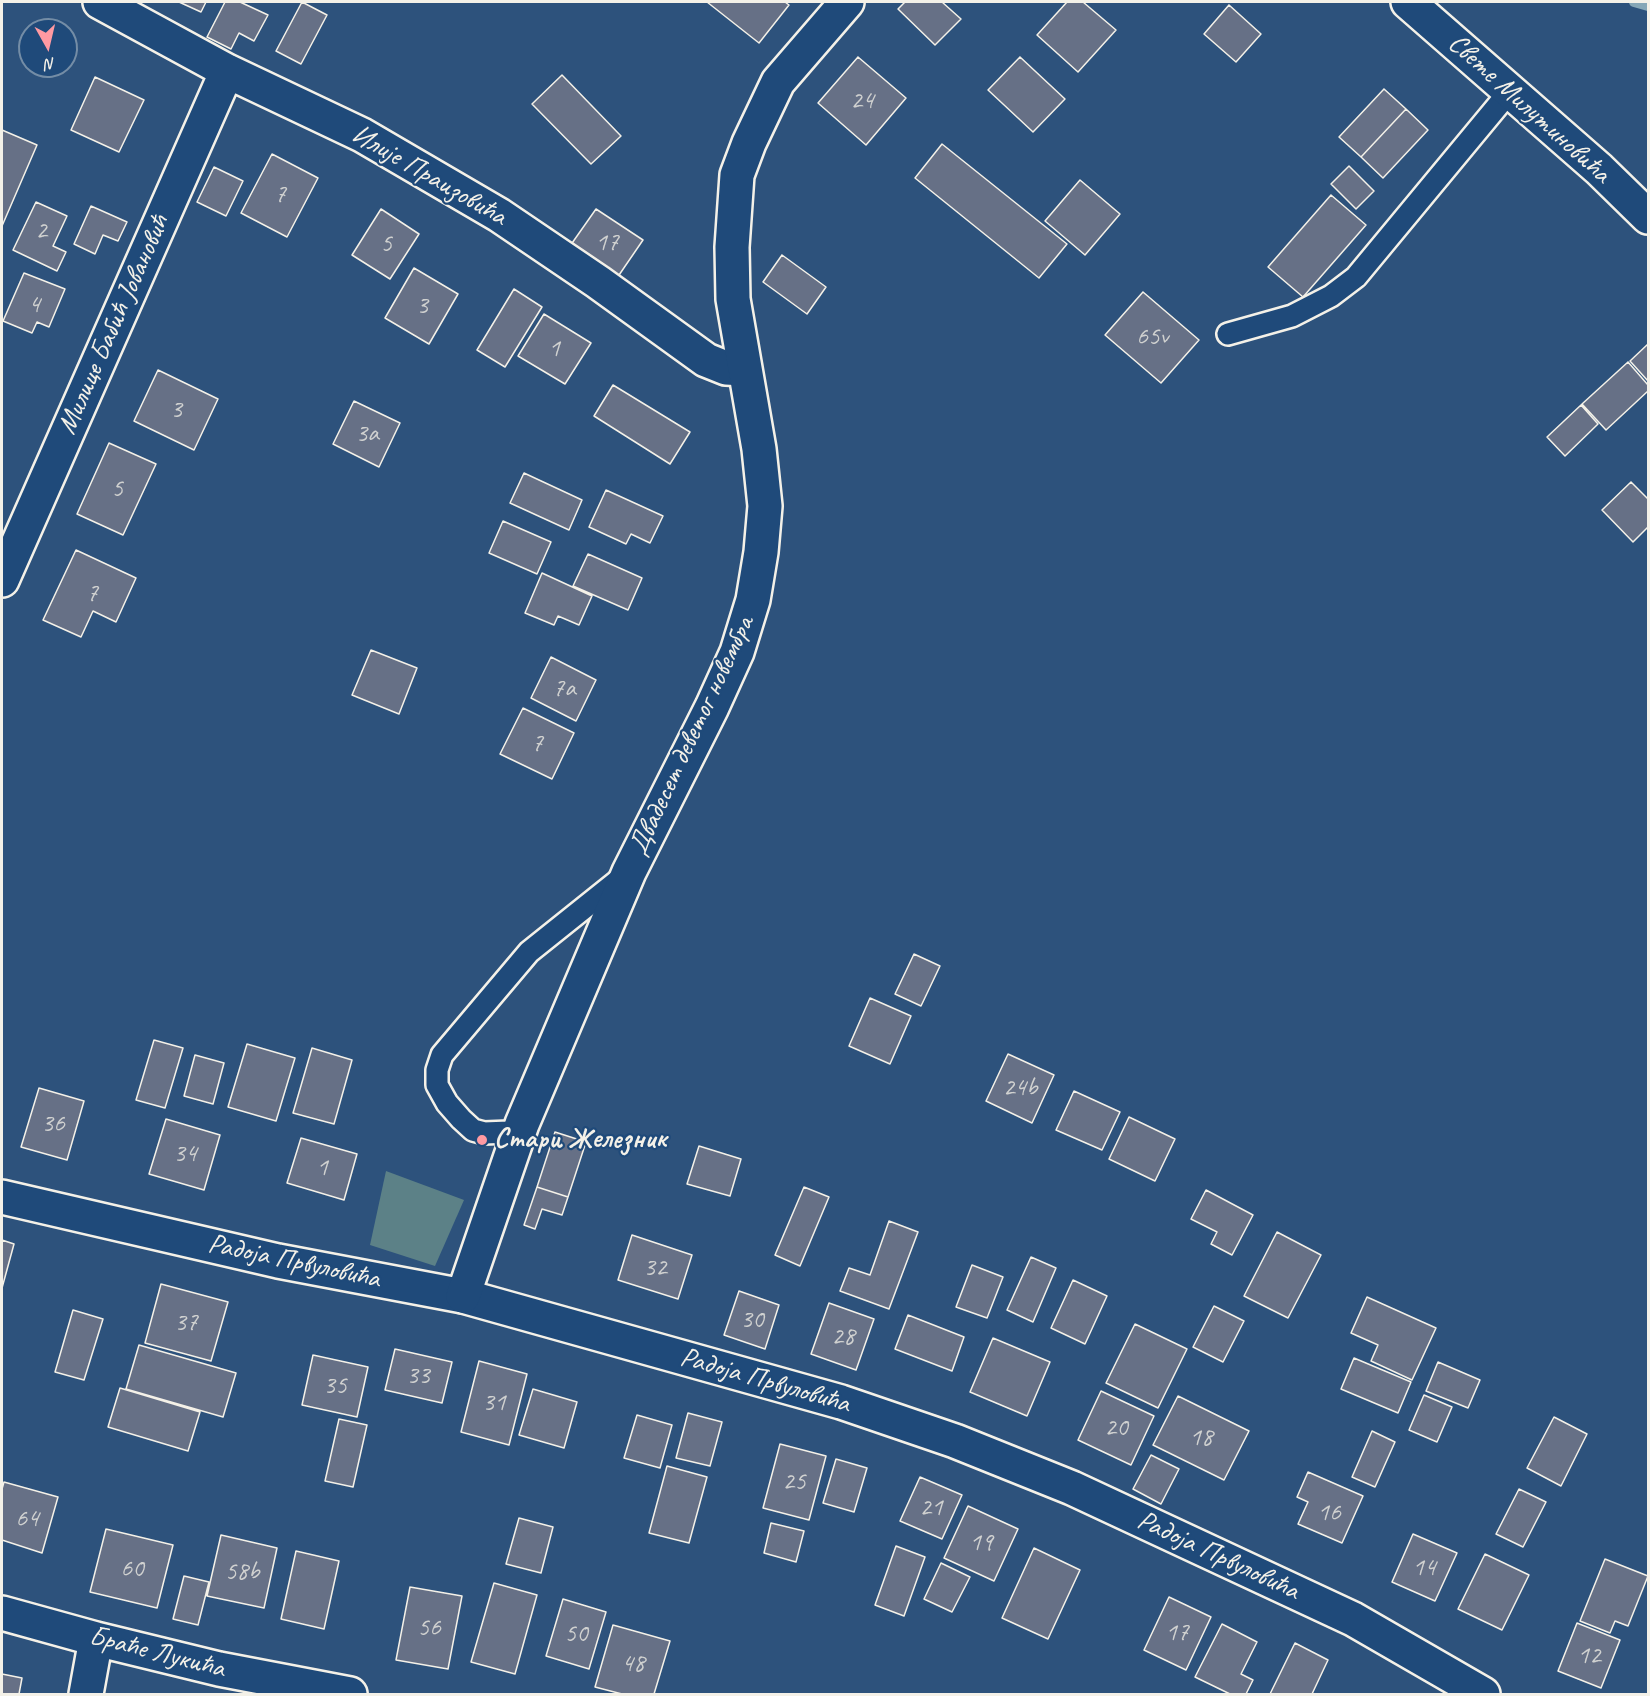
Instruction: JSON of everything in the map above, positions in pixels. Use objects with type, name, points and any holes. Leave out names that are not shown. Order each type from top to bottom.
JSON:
[{"type":"street","name":"Илије Праизовића","points":[[100,2],[227,70],[372,141],[499,215],[598,282],[706,360],[726,368],[744,369]]},
{"type":"street","name":"Двадесет деветог новембра","points":[[463,1296],[522,1124],[629,872],[737,652],[753,600],[761,552],[765,506],[759,449],[733,299],[732,247],[737,175],[748,143],[778,82],[847,2]]},
{"type":"street","name":"Свете Милутиновића","points":[[1408,2],[1599,169],[1648,218]]},
{"type":"street","name":"Милице Бабић Јовановић","points":[[2,580],[227,70]]},
{"type":"street","name":"Радоја Првуловића","points":[[2,1197],[278,1261],[463,1296],[841,1401],[955,1441],[1072,1488],[1353,1619],[1483,1695]]},
{"type":"street","name":"Браће Лукића","points":[[2,1613],[219,1669],[350,1695]]},
{"type":"street","points":[[86,1695],[96,1639]]},
{"type":"lane","points":[[1228,334],[1292,316],[1331,296],[1356,277],[1510,91]]},
{"type":"lane","points":[[522,1124],[509,1132],[496,1134],[473,1130],[467,1125],[447,1103],[437,1085],[436,1070],[442,1055],[529,952],[629,872]]},
{"type":"green space","points":[[386,1171],[464,1200],[435,1266],[370,1245]]},
{"type":"building","points":[[179,2],[206,2],[201,12]]},
{"type":"building","points":[[225,2],[240,2],[268,15],[254,41],[239,33],[231,49],[207,37]]},
{"type":"building","points":[[302,2],[327,15],[301,64],[276,51]]},
{"type":"building","points":[[707,2],[785,2],[789,5],[759,43]]},
{"type":"building","points":[[905,2],[942,2],[961,19],[935,45],[898,9]]},
{"type":"building","points":[[1067,2],[1083,2],[1116,30],[1078,72],[1037,35]]},
{"type":"building","points":[[1229,5],[1261,34],[1236,62],[1204,34]]},
{"type":"building","points":[[858,57],[906,98],[866,145],[818,103]]},
{"type":"building","points":[[1020,57],[1065,99],[1033,132],[988,90]]},
{"type":"building","points":[[562,75],[621,136],[591,164],[532,104]]},
{"type":"building","points":[[95,77],[144,100],[119,152],[71,130]]},
{"type":"building","points":[[1384,89],[1406,109],[1361,157],[1339,137]]},
{"type":"building","points":[[1406,109],[1428,130],[1383,178],[1361,157]]},
{"type":"building","points":[[2,130],[37,145],[2,226]]},
{"type":"building","points":[[942,144],[1067,244],[1039,278],[915,178]]},
{"type":"building","points":[[272,154],[318,178],[287,237],[241,213]]},
{"type":"building","points":[[1349,166],[1374,191],[1356,209],[1331,184]]},
{"type":"building","points":[[214,167],[243,181],[226,216],[197,202]]},
{"type":"building","points":[[1080,180],[1120,214],[1085,255],[1045,221]]},
{"type":"building","points":[[1331,195],[1366,225],[1303,297],[1268,267]]},
{"type":"building","points":[[36,202],[67,216],[53,246],[66,252],[57,271],[13,250]]},
{"type":"building","points":[[91,206],[127,222],[118,241],[103,235],[95,254],[74,244]]},
{"type":"building","points":[[381,209],[419,234],[390,279],[352,255]]},
{"type":"building","points":[[596,209],[643,240],[617,278],[570,246]]},
{"type":"building","points":[[782,255],[826,287],[807,314],[763,282]]},
{"type":"building","points":[[414,268],[458,294],[429,344],[385,318]]},
{"type":"building","points":[[24,273],[65,289],[49,327],[37,322],[32,333],[3,321]]},
{"type":"building","points":[[514,289],[542,307],[505,367],[477,350]]},
{"type":"building","points":[[1143,292],[1199,340],[1161,383],[1105,335]]},
{"type":"building","points":[[544,314],[591,343],[565,384],[518,356]]},
{"type":"building","points":[[1648,344],[1648,381],[1630,361]]},
{"type":"building","points":[[1628,362],[1648,385],[1648,391],[1606,430],[1582,404]]},
{"type":"building","points":[[158,370],[218,399],[194,450],[134,421]]},
{"type":"building","points":[[613,385],[690,432],[670,464],[594,416]]},
{"type":"building","points":[[354,401],[400,423],[379,467],[333,444]]},
{"type":"building","points":[[1581,405],[1598,424],[1565,456],[1547,437]]},
{"type":"building","points":[[109,443],[156,464],[123,535],[77,514]]},
{"type":"building","points":[[524,473],[582,500],[569,530],[510,503]]},
{"type":"building","points":[[1631,482],[1648,499],[1648,527],[1633,542],[1602,510]]},
{"type":"building","points":[[606,490],[663,516],[650,543],[631,534],[626,544],[589,527]]},
{"type":"building","points":[[503,521],[551,542],[537,574],[489,553]]},
{"type":"building","points":[[76,550],[136,578],[116,622],[93,611],[81,637],[43,620]]},
{"type":"building","points":[[588,554],[642,578],[628,610],[573,586]]},
{"type":"building","points":[[542,573],[592,596],[579,625],[558,616],[554,625],[525,613]]},
{"type":"building","points":[[371,650],[417,668],[399,714],[352,695]]},
{"type":"building","points":[[551,657],[596,680],[576,721],[531,698]]},
{"type":"building","points":[[523,708],[574,733],[552,779],[500,754]]},
{"type":"building","points":[[914,954],[940,966],[921,1006],[895,994]]},
{"type":"building","points":[[870,998],[911,1016],[890,1064],[849,1046]]},
{"type":"building","points":[[154,1040],[183,1048],[165,1108],[136,1100]]},
{"type":"building","points":[[247,1044],[295,1058],[276,1121],[228,1107]]},
{"type":"building","points":[[312,1048],[352,1060],[334,1124],[293,1113]]},
{"type":"building","points":[[1008,1054],[1054,1075],[1032,1123],[986,1101]]},
{"type":"building","points":[[195,1055],[224,1063],[213,1104],[184,1096]]},
{"type":"building","points":[[39,1088],[84,1101],[67,1160],[21,1147]]},
{"type":"building","points":[[1074,1091],[1120,1112],[1102,1150],[1056,1130]]},
{"type":"building","points":[[1129,1117],[1175,1139],[1155,1181],[1109,1159]]},
{"type":"building","points":[[166,1119],[220,1135],[204,1190],[149,1174]]},
{"type":"building","points":[[555,1132],[586,1142],[568,1197],[537,1187]]},
{"type":"building","points":[[301,1138],[357,1154],[344,1200],[287,1183]]},
{"type":"building","points":[[699,1146],[741,1159],[730,1196],[687,1184]]},
{"type":"building","points":[[537,1187],[568,1197],[562,1215],[542,1209],[535,1229],[524,1225]]},
{"type":"building","points":[[804,1187],[829,1197],[800,1266],[775,1255]]},
{"type":"building","points":[[1206,1190],[1253,1215],[1232,1255],[1211,1244],[1217,1232],[1191,1219]]},
{"type":"building","points":[[889,1221],[918,1232],[889,1309],[840,1291],[849,1268],[870,1275]]},
{"type":"building","points":[[1277,1232],[1321,1255],[1288,1318],[1244,1296]]},
{"type":"building","points":[[632,1235],[692,1255],[678,1299],[618,1280]]},
{"type":"building","points":[[2,1240],[14,1244],[2,1288]]},
{"type":"building","points":[[1031,1257],[1056,1268],[1033,1322],[1007,1310]]},
{"type":"building","points":[[972,1265],[1003,1277],[987,1318],[956,1307]]},
{"type":"building","points":[[1073,1280],[1107,1296],[1085,1344],[1051,1328]]},
{"type":"building","points":[[161,1284],[228,1302],[211,1361],[145,1343]]},
{"type":"building","points":[[739,1291],[779,1305],[765,1349],[724,1335]]},
{"type":"building","points":[[1367,1297],[1436,1328],[1412,1380],[1371,1361],[1378,1345],[1351,1333]]},
{"type":"building","points":[[829,1303],[874,1319],[856,1370],[811,1354]]},
{"type":"building","points":[[1214,1306],[1244,1321],[1223,1362],[1193,1347]]},
{"type":"building","points":[[73,1310],[103,1319],[84,1380],[55,1372]]},
{"type":"building","points":[[908,1315],[964,1337],[952,1371],[895,1349]]},
{"type":"building","points":[[1135,1324],[1187,1349],[1158,1408],[1106,1383]]},
{"type":"building","points":[[993,1338],[1050,1362],[1027,1416],[970,1392]]},
{"type":"building","points":[[139,1345],[236,1373],[223,1417],[126,1389]]},
{"type":"building","points":[[395,1349],[452,1362],[442,1403],[385,1390]]},
{"type":"building","points":[[313,1355],[368,1367],[357,1417],[302,1405]]},
{"type":"building","points":[[1354,1358],[1411,1382],[1398,1413],[1341,1389]]},
{"type":"building","points":[[479,1361],[527,1374],[509,1445],[461,1432]]},
{"type":"building","points":[[1438,1362],[1480,1380],[1468,1408],[1426,1391]]},
{"type":"building","points":[[120,1388],[200,1412],[188,1451],[108,1427]]},
{"type":"building","points":[[533,1389],[577,1402],[564,1448],[519,1435]]},
{"type":"building","points":[[1101,1391],[1154,1416],[1131,1465],[1078,1440]]},
{"type":"building","points":[[1424,1395],[1452,1407],[1437,1442],[1409,1430]]},
{"type":"building","points":[[1178,1396],[1249,1431],[1224,1480],[1153,1445]]},
{"type":"building","points":[[688,1413],[722,1422],[710,1466],[676,1458]]},
{"type":"building","points":[[637,1415],[672,1425],[660,1468],[624,1458]]},
{"type":"building","points":[[1554,1417],[1587,1434],[1561,1486],[1527,1468]]},
{"type":"building","points":[[339,1419],[367,1425],[353,1487],[325,1481]]},
{"type":"building","points":[[1372,1431],[1395,1442],[1375,1487],[1352,1477]]},
{"type":"building","points":[[780,1444],[826,1456],[809,1520],[763,1508]]},
{"type":"building","points":[[1151,1455],[1179,1469],[1161,1504],[1133,1489]]},
{"type":"building","points":[[836,1459],[867,1468],[854,1512],[823,1503]]},
{"type":"building","points":[[667,1466],[707,1477],[689,1543],[649,1533]]},
{"type":"building","points":[[1308,1472],[1363,1496],[1342,1543],[1298,1524],[1308,1502],[1297,1497]]},
{"type":"building","points":[[920,1477],[962,1495],[942,1539],[900,1521]]},
{"type":"building","points":[[4,1482],[58,1497],[42,1553],[2,1540]]},
{"type":"building","points":[[1519,1489],[1546,1502],[1523,1547],[1496,1534]]},
{"type":"building","points":[[968,1506],[1018,1529],[994,1581],[944,1558]]},
{"type":"building","points":[[519,1518],[553,1527],[541,1573],[506,1564]]},
{"type":"building","points":[[771,1523],[804,1531],[796,1562],[764,1553]]},
{"type":"building","points":[[106,1529],[173,1545],[157,1608],[90,1592]]},
{"type":"building","points":[[1413,1534],[1457,1553],[1435,1601],[1392,1582]]},
{"type":"building","points":[[221,1535],[277,1548],[264,1608],[207,1596]]},
{"type":"building","points":[[896,1546],[925,1557],[904,1616],[875,1605]]},
{"type":"building","points":[[1034,1548],[1080,1570],[1048,1639],[1002,1618]]},
{"type":"building","points":[[296,1551],[339,1561],[324,1629],[281,1619]]},
{"type":"building","points":[[1485,1554],[1529,1575],[1502,1630],[1458,1609]]},
{"type":"building","points":[[1605,1559],[1648,1576],[1628,1626],[1615,1621],[1610,1633],[1580,1621]]},
{"type":"building","points":[[941,1563],[970,1577],[952,1612],[924,1599]]},
{"type":"building","points":[[184,1576],[209,1582],[198,1625],[173,1619]]},
{"type":"building","points":[[494,1583],[537,1595],[515,1674],[471,1662]]},
{"type":"building","points":[[410,1587],[462,1596],[448,1669],[396,1660]]},
{"type":"building","points":[[1169,1597],[1211,1617],[1186,1670],[1144,1650]]},
{"type":"building","points":[[563,1599],[606,1612],[589,1669],[546,1656]]},
{"type":"building","points":[[1577,1623],[1620,1640],[1601,1688],[1558,1671]]},
{"type":"building","points":[[1222,1624],[1257,1642],[1241,1674],[1253,1680],[1246,1694],[1230,1694],[1195,1677]]},
{"type":"building","points":[[613,1625],[670,1641],[654,1694],[622,1694],[595,1687]]},
{"type":"building","points":[[1295,1643],[1328,1660],[1312,1694],[1270,1694]]},
{"type":"building","points":[[2,1674],[22,1678],[19,1694],[2,1694]]},
{"type":"waterway","points":[[1634,2],[1648,6]]},
{"type":"place","name":"Стари Железник","points":[[482,1140]]}]
